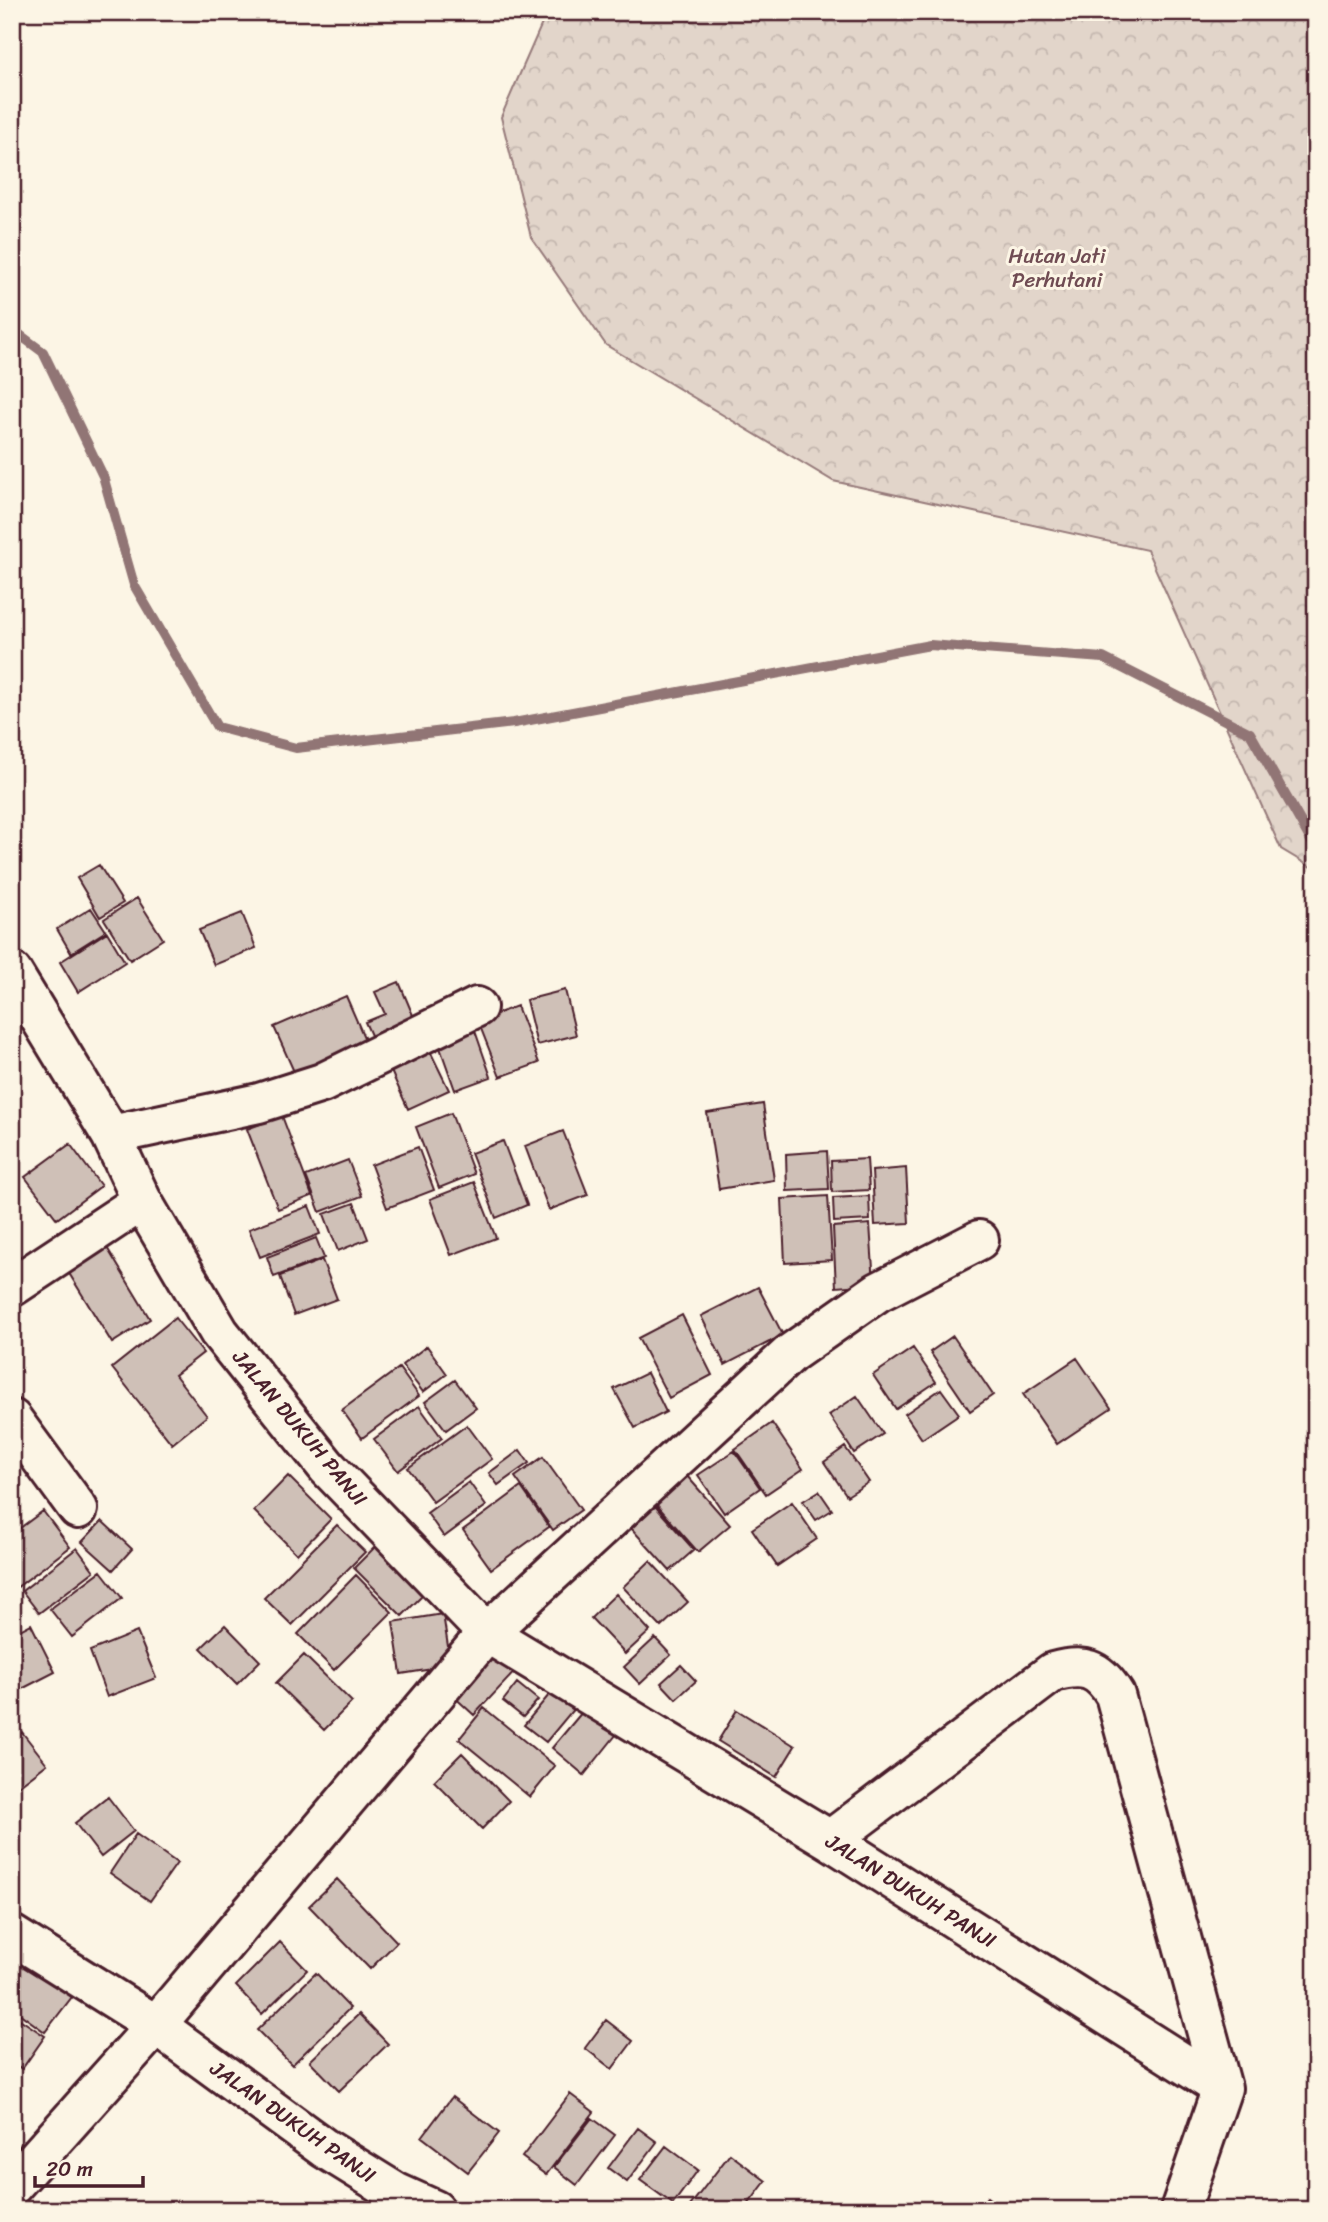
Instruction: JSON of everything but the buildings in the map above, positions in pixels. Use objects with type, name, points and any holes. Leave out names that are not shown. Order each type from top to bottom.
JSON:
[{"type":"street","name":"JALAN DUKUH PANJI","points":[[12,972],[111,1135],[142,1201],[219,1332],[327,1467],[488,1633],[830,1840],[1222,2088]]},
{"type":"street","points":[[111,1135],[259,1103],[322,1083],[477,1007]]},
{"type":"street","points":[[12,1287],[142,1201]]},
{"type":"street","points":[[12,2186],[156,2025],[488,1633],[791,1353],[878,1292],[979,1240]]},
{"type":"street","points":[[12,1419],[78,1509]]},
{"type":"street","points":[[830,1840],[1053,1672],[1074,1667],[1095,1671],[1107,1682],[1115,1695],[1222,2088],[1180,2210]]},
{"type":"street","name":"JALAN DUKUH PANJI","points":[[12,1935],[156,2025],[324,2148],[395,2192],[435,2210]]},
{"type":"green space","name":"Hutan Jati Perhutani","points":[[547,12],[1316,12],[1316,870],[1281,849],[1147,550],[833,481],[606,345],[531,237],[501,117]]},
{"type":"waterway","points":[[12,329],[43,352],[103,476],[134,585],[217,727],[296,748],[514,723],[930,645],[1103,658],[1250,733],[1316,849]]}]
